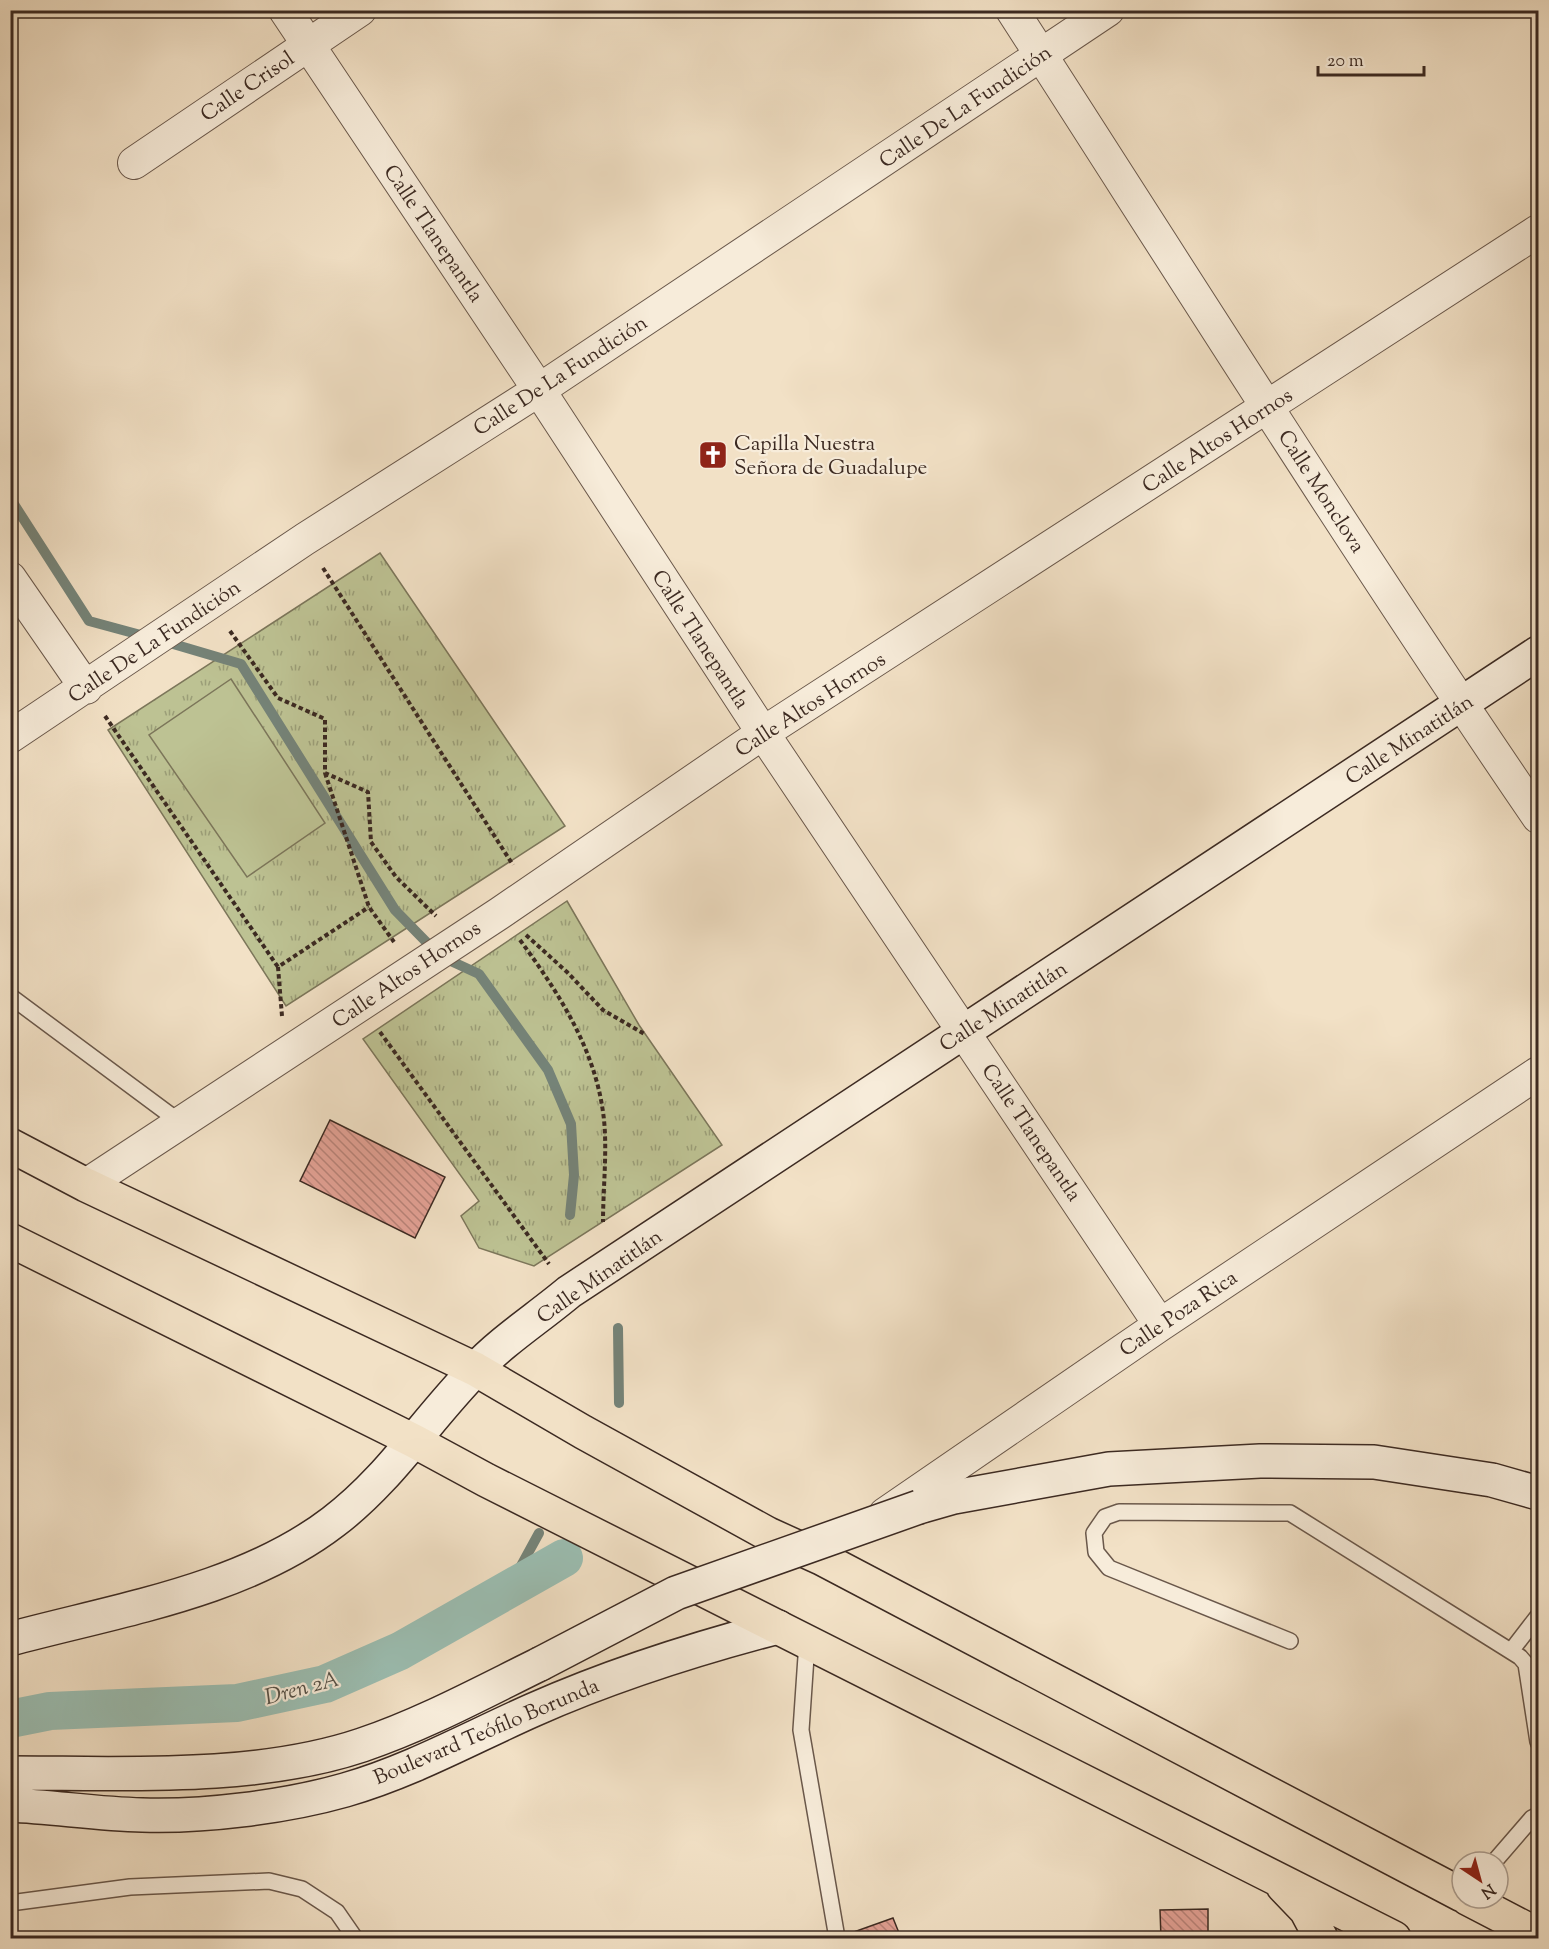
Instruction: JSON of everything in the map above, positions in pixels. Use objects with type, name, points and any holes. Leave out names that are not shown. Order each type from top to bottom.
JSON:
[{"type":"main road","name":"Calle Minatitlán","points":[[475,1369],[569,1292],[1539,653]]},
{"type":"main road","points":[[10,1146],[86,1185],[475,1369],[583,1432],[768,1534],[821,1558],[1450,1889]]},
{"type":"main road","points":[[10,1240],[323,1398],[414,1441],[1143,1814],[1272,1874],[1394,1938]]},
{"type":"main road","points":[[10,1639],[235,1577],[288,1551],[332,1523],[380,1482],[475,1369]]},
{"type":"main road","points":[[10,1773],[210,1771],[279,1764],[360,1746],[429,1720],[676,1593],[919,1507],[954,1497],[1109,1469],[1260,1461],[1374,1462],[1492,1480],[1539,1493]]},
{"type":"main road","name":"Boulevard Teófilo Borunda","points":[[10,1805],[142,1815],[199,1813],[259,1806],[343,1790],[419,1765],[531,1710],[606,1679],[686,1651],[778,1627]]},
{"type":"main road","points":[[1272,1874],[1306,1910],[1321,1938]]},
{"type":"main road","points":[[1490,1910],[1539,1935]]},
{"type":"street","name":"Calle Tlanepantla","points":[[285,10],[539,390],[763,734],[1160,1325]]},
{"type":"street","name":"Calle Crisol","points":[[134,163],[360,10]]},
{"type":"street","name":"Calle Monclova","points":[[1012,10],[1164,251],[1268,406],[1461,705],[1539,817]]},
{"type":"street","name":"Calle De La Fundición","points":[[10,737],[305,539],[539,390],[1108,10]]},
{"type":"street","name":"Calle Altos Hornos","points":[[86,1185],[458,938],[500,913],[763,734],[1539,231]]},
{"type":"street","points":[[10,578],[86,688]]},
{"type":"street","name":"Calle Poza Rica","points":[[821,1558],[1160,1325],[1539,1073]]},
{"type":"lane","points":[[10,996],[181,1123]]},
{"type":"lane","points":[[1290,1641],[1109,1568],[1096,1552],[1094,1533],[1105,1517],[1119,1512],[1290,1513],[1511,1651],[1526,1664],[1539,1742]]},
{"type":"lane","points":[[1511,1651],[1539,1616]]},
{"type":"lane","points":[[807,1642],[801,1730],[837,1938]]},
{"type":"lane","points":[[1504,1850],[1532,1818],[1539,1815]]},
{"type":"lane","points":[[10,1904],[130,1887],[269,1881],[302,1889],[337,1912],[355,1938]]},
{"type":"path","points":[[305,539],[530,892]]},
{"type":"path","points":[[210,604],[278,698],[325,719],[325,773],[369,907],[414,969]]},
{"type":"path","points":[[86,688],[278,967],[285,1054]]},
{"type":"path","points":[[325,773],[368,792],[371,842],[396,878],[458,938]]},
{"type":"path","points":[[278,967],[369,907]]},
{"type":"path","points":[[500,913],[567,972],[603,1011],[646,1035]]},
{"type":"path","points":[[500,913],[557,991],[589,1054],[603,1112],[603,1222]]},
{"type":"path","points":[[360,1005],[569,1292]]},
{"type":"green space","points":[[380,553],[565,826],[286,1006],[108,730]]},
{"type":"green space","points":[[231,679],[325,823],[247,877],[149,735]]},
{"type":"green space","points":[[567,901],[639,1025],[722,1145],[534,1266],[479,1248],[461,1216],[479,1201],[363,1039]]},
{"type":"building","points":[[330,1120],[445,1177],[415,1238],[300,1181]]},
{"type":"building","points":[[1208,1909],[1208,1938],[1161,1938],[1160,1910]]},
{"type":"building","points":[[893,1918],[901,1938],[837,1938]]},
{"type":"waterway","points":[[10,498],[89,621],[148,637]]},
{"type":"waterway","points":[[163,641],[241,664],[395,910],[440,956],[479,974],[548,1070],[571,1124],[574,1175],[570,1215]]},
{"type":"waterway","points":[[618,1328],[619,1403]]},
{"type":"waterway","points":[[510,1586],[539,1533]]},
{"type":"waterway","name":"Dren 2A","points":[[10,1719],[50,1711],[237,1703],[325,1684],[400,1651],[564,1558]]},
{"type":"place","name":"Capilla Nuestra Señora de Guadalupe","points":[[713,455]]}]
